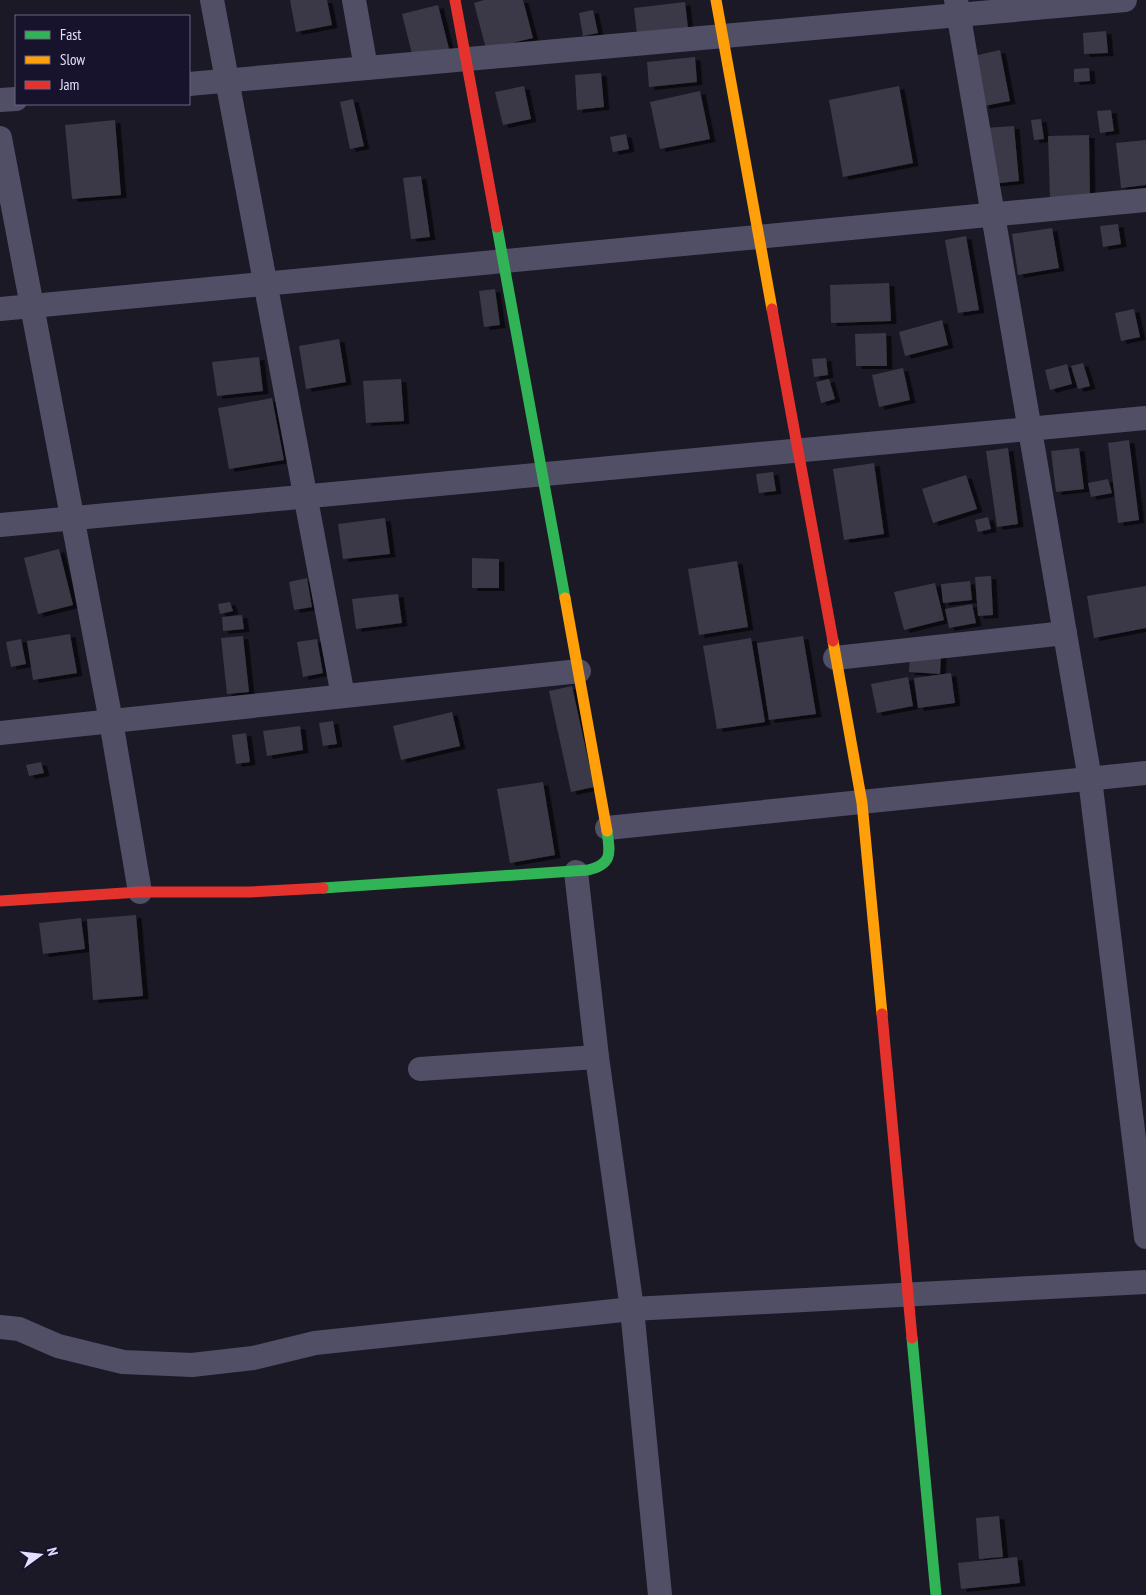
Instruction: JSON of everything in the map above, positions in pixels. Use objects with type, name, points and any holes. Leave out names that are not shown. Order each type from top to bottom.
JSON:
[{"type":"street","points":[[212,0],[343,696]]},
{"type":"street","points":[[354,0],[366,68]]},
{"type":"street","points":[[0,901],[140,892],[250,892],[576,872],[599,868],[607,863],[611,854],[607,828],[455,0]]},
{"type":"street","points":[[716,0],[862,803],[936,1595]]},
{"type":"street","points":[[190,84],[722,36],[957,8],[1125,0]]},
{"type":"street","points":[[957,8],[1090,779],[1146,1237]]},
{"type":"street","points":[[0,100],[15,99]]},
{"type":"street","points":[[0,138],[111,721],[140,892]]},
{"type":"street","points":[[0,309],[1146,200]]},
{"type":"street","points":[[0,525],[1146,418]]},
{"type":"street","points":[[835,658],[1065,633]]},
{"type":"street","points":[[0,733],[579,671]]},
{"type":"street","points":[[607,828],[1146,773]]},
{"type":"street","points":[[576,872],[597,1057],[632,1310],[660,1595]]},
{"type":"street","points":[[420,1068],[597,1057]]},
{"type":"street","points":[[0,1327],[19,1329],[58,1346],[123,1362],[192,1365],[253,1358],[314,1343],[632,1310],[1146,1282]]},
{"type":"building","points":[[290,0],[327,0],[332,25],[296,32]]},
{"type":"building","points":[[484,0],[523,0],[533,38],[486,49],[474,3]]},
{"type":"building","points":[[685,2],[688,28],[637,34],[634,8]]},
{"type":"building","points":[[438,5],[450,53],[414,62],[402,14]]},
{"type":"building","points":[[593,10],[598,33],[583,36],[579,13]]},
{"type":"building","points":[[1106,31],[1108,53],[1084,54],[1083,33]]},
{"type":"building","points":[[1000,50],[1010,101],[984,106],[974,56]]},
{"type":"building","points":[[695,57],[697,82],[649,87],[647,62]]},
{"type":"building","points":[[1089,68],[1090,81],[1074,82],[1074,69]]},
{"type":"building","points":[[601,73],[604,107],[577,110],[575,75]]},
{"type":"building","points":[[524,86],[531,119],[503,125],[495,92]]},
{"type":"building","points":[[899,86],[913,163],[843,177],[829,100]]},
{"type":"building","points":[[700,91],[710,139],[660,149],[650,102]]},
{"type":"building","points":[[353,99],[364,146],[350,149],[340,102]]},
{"type":"building","points":[[1111,110],[1114,131],[1100,133],[1097,111]]},
{"type":"building","points":[[1041,119],[1044,139],[1034,140],[1031,120]]},
{"type":"building","points":[[115,120],[121,195],[72,199],[65,125]]},
{"type":"building","points":[[1014,126],[1019,181],[991,184],[985,128]]},
{"type":"building","points":[[626,134],[629,149],[613,152],[610,137]]},
{"type":"building","points":[[1089,135],[1090,197],[1050,198],[1048,136]]},
{"type":"building","points":[[1146,140],[1146,185],[1121,188],[1116,143]]},
{"type":"building","points":[[421,176],[430,237],[411,239],[403,178]]},
{"type":"building","points":[[1118,224],[1121,244],[1103,247],[1100,226]]},
{"type":"building","points":[[1052,228],[1059,268],[1018,275],[1012,234]]},
{"type":"building","points":[[966,236],[979,310],[958,313],[945,240]]},
{"type":"building","points":[[889,283],[891,321],[831,323],[830,285]]},
{"type":"building","points":[[495,289],[500,325],[484,327],[479,291]]},
{"type":"building","points":[[1134,309],[1140,337],[1121,341],[1115,313]]},
{"type":"building","points":[[942,320],[948,345],[905,356],[899,332]]},
{"type":"building","points":[[886,333],[887,366],[856,366],[855,334]]},
{"type":"building","points":[[339,339],[346,382],[306,389],[299,346]]},
{"type":"building","points":[[259,357],[263,391],[217,396],[212,362]]},
{"type":"building","points":[[826,358],[828,375],[814,377],[812,359]]},
{"type":"building","points":[[1083,363],[1090,386],[1078,389],[1071,366]]},
{"type":"building","points":[[1067,364],[1072,384],[1050,390],[1045,370]]},
{"type":"building","points":[[903,368],[910,400],[879,407],[872,375]]},
{"type":"building","points":[[401,379],[404,421],[366,423],[363,381]]},
{"type":"building","points":[[829,379],[835,399],[821,403],[816,382]]},
{"type":"building","points":[[272,398],[284,460],[229,469],[218,408]]},
{"type":"building","points":[[1129,440],[1139,520],[1118,523],[1108,443]]},
{"type":"building","points":[[1008,448],[1018,524],[997,527],[986,451]]},
{"type":"building","points":[[1079,448],[1084,489],[1056,492],[1051,451]]},
{"type":"building","points":[[874,463],[884,534],[844,540],[833,469]]},
{"type":"building","points":[[773,472],[776,491],[759,493],[756,474]]},
{"type":"building","points":[[966,475],[977,509],[933,523],[922,489]]},
{"type":"building","points":[[1108,479],[1112,493],[1091,497],[1088,483]]},
{"type":"building","points":[[988,517],[991,529],[978,532],[975,520]]},
{"type":"building","points":[[385,518],[390,554],[343,559],[338,524]]},
{"type":"building","points":[[59,549],[73,605],[38,614],[24,558]]},
{"type":"building","points":[[472,558],[499,559],[499,588],[472,588]]},
{"type":"building","points":[[737,561],[748,627],[699,635],[688,569]]},
{"type":"building","points":[[991,576],[993,615],[978,616],[975,577]]},
{"type":"building","points":[[307,578],[312,607],[294,610],[289,582]]},
{"type":"building","points":[[970,581],[972,600],[943,603],[941,584]]},
{"type":"building","points":[[935,583],[944,620],[904,630],[894,592]]},
{"type":"building","points":[[1146,586],[1146,628],[1094,638],[1087,596]]},
{"type":"building","points":[[398,594],[402,623],[356,629],[352,599]]},
{"type":"building","points":[[230,602],[233,611],[220,614],[218,604]]},
{"type":"building","points":[[972,604],[976,623],[949,628],[945,609]]},
{"type":"building","points":[[242,615],[244,629],[223,631],[222,617]]},
{"type":"building","points":[[70,634],[77,673],[33,680],[27,641]]},
{"type":"building","points":[[243,636],[249,692],[227,694],[221,638]]},
{"type":"building","points":[[803,636],[816,714],[769,720],[757,643]]},
{"type":"building","points":[[751,638],[765,722],[717,729],[703,646]]},
{"type":"building","points":[[21,639],[26,664],[11,667],[6,642]]},
{"type":"building","points":[[317,639],[323,673],[303,677],[297,642]]},
{"type":"building","points":[[910,651],[941,654],[940,674],[909,672]]},
{"type":"building","points":[[951,673],[955,703],[918,708],[914,678]]},
{"type":"building","points":[[908,677],[913,706],[877,713],[871,684]]},
{"type":"building","points":[[572,686],[594,787],[571,792],[549,691]]},
{"type":"building","points":[[452,712],[460,746],[401,760],[393,726]]},
{"type":"building","points":[[333,721],[337,744],[323,746],[319,723]]},
{"type":"building","points":[[300,726],[303,750],[267,756],[263,731]]},
{"type":"building","points":[[246,733],[250,762],[236,764],[232,735]]},
{"type":"building","points":[[41,762],[44,773],[29,776],[26,765]]},
{"type":"building","points":[[543,782],[555,855],[510,863],[497,789]]},
{"type":"building","points":[[136,915],[143,996],[93,1000],[87,919]]},
{"type":"building","points":[[81,918],[85,949],[43,954],[39,923]]},
{"type":"building","points":[[999,1516],[1003,1557],[979,1559],[976,1518]]},
{"type":"building","points":[[1017,1557],[1020,1583],[961,1589],[958,1563]]},
{"type":"traffic: fast","points":[[497,227],[565,598]]},
{"type":"traffic: fast","points":[[323,888],[588,870],[596,868],[606,861],[609,851],[607,831]]},
{"type":"traffic: fast","points":[[912,1338],[936,1595]]},
{"type":"traffic: slow","points":[[716,0],[772,309]]},
{"type":"traffic: slow","points":[[565,598],[607,831]]},
{"type":"traffic: slow","points":[[833,641],[862,803],[882,1014]]},
{"type":"traffic: jam","points":[[455,0],[497,227]]},
{"type":"traffic: jam","points":[[772,309],[833,641]]},
{"type":"traffic: jam","points":[[0,901],[140,892],[250,892],[323,888]]},
{"type":"traffic: jam","points":[[882,1014],[912,1338]]}]
